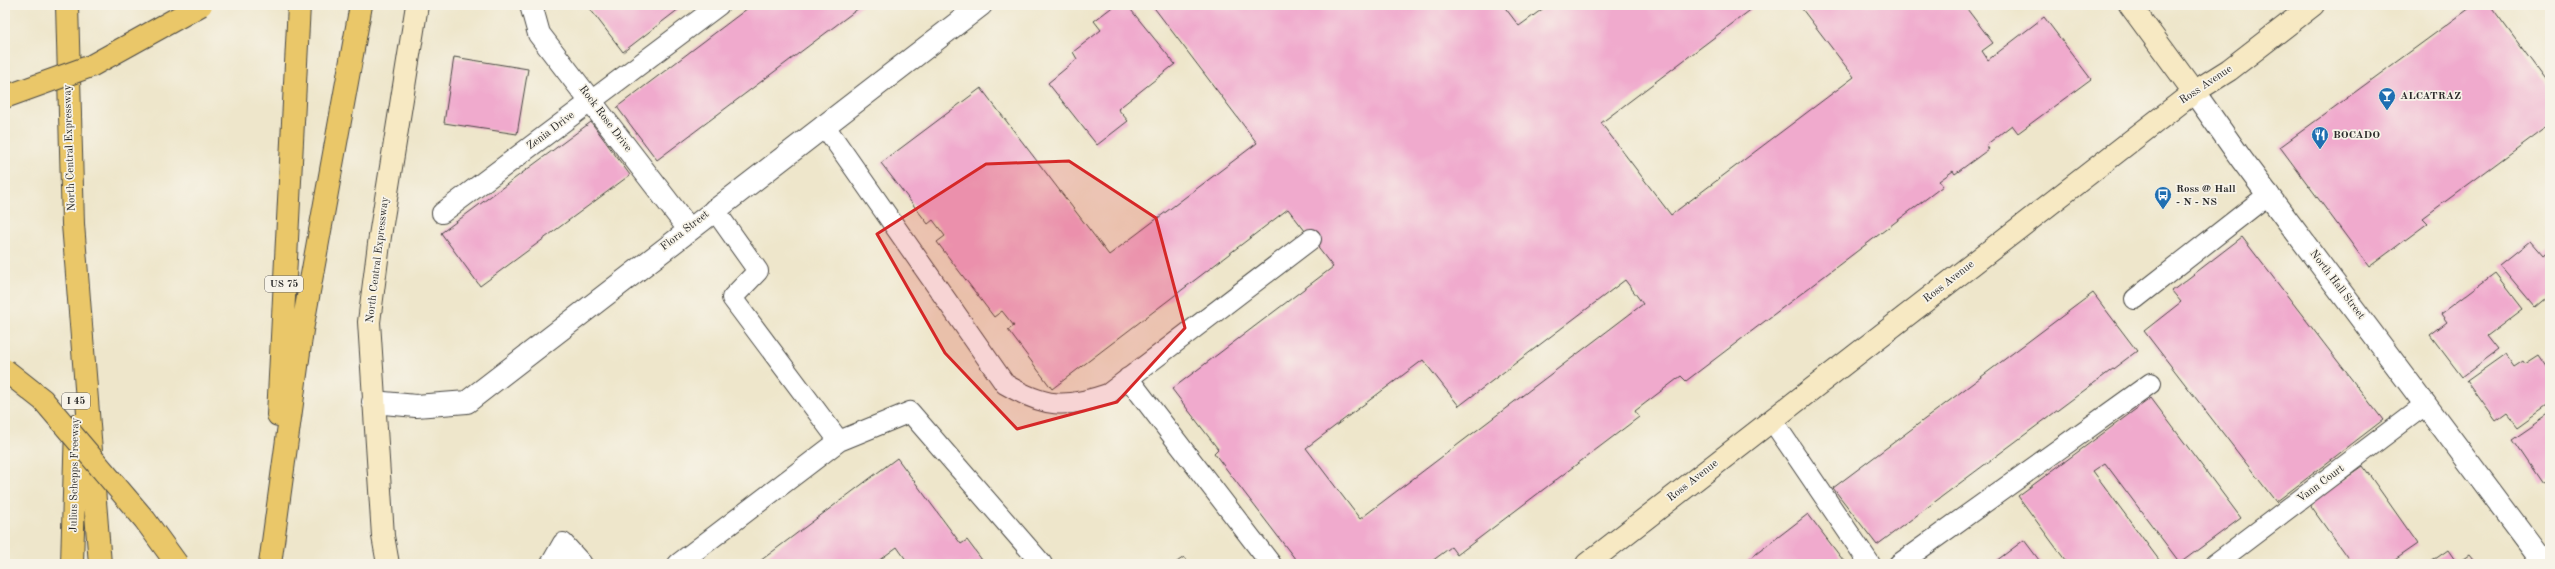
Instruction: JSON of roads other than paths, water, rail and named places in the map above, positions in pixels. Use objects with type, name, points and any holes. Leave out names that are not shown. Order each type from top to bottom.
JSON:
[{"type":"highway","name":"North Central Expressway","points":[[67,5],[70,152],[78,290]]},
{"type":"highway","points":[[5,98],[91,66],[201,5]]},
{"type":"highway","name":"US 75","points":[[270,564],[299,5]]},
{"type":"highway","points":[[270,564],[302,330],[361,5]]},
{"type":"highway","name":"Julius Schepps Freeway","points":[[72,564],[78,290]]},
{"type":"highway","points":[[78,290],[100,564]]},
{"type":"highway","points":[[5,370],[43,400],[145,520],[177,564]]},
{"type":"main road","name":"North Central Expressway","points":[[388,564],[383,536],[373,402],[369,322],[380,236],[417,5]]},
{"type":"main road","name":"North Hall Street","points":[[2130,5],[2194,92]]},
{"type":"main road","name":"Ross Avenue","points":[[1587,564],[2194,92],[2229,70],[2314,5]]},
{"type":"street","name":"Rock Rose Drive","points":[[531,5],[539,34],[592,100],[688,228]]},
{"type":"street","name":"Flora Street","points":[[373,402],[416,406],[466,402],[688,228],[981,5]]},
{"type":"street","name":"North Hall Street","points":[[2194,92],[2545,564]]},
{"type":"lane","name":"Zenia Drive","points":[[442,212],[719,5]]},
{"type":"lane","points":[[824,125],[1005,384],[1028,398],[1055,404],[1082,403],[1108,394],[1311,239]]},
{"type":"lane","points":[[2135,299],[2269,194]]},
{"type":"lane","points":[[714,209],[758,271],[732,298],[839,441]]},
{"type":"lane","points":[[1128,378],[1271,564]]},
{"type":"lane","points":[[1899,564],[2151,383]]},
{"type":"lane","name":"Vann Court","points":[[2215,564],[2426,404]]},
{"type":"lane","points":[[678,564],[839,441],[910,412],[1042,564]]},
{"type":"lane","points":[[1772,420],[1870,564]]},
{"type":"lane","points":[[551,564],[563,543],[582,564]]},
{"type":"place","name":"ALCATRAZ","points":[[2387,111]]},
{"type":"place","name":"BOCADO","points":[[2320,150]]},
{"type":"place","name":"Ross @ Hall - N - NS","points":[[2163,210]]}]
